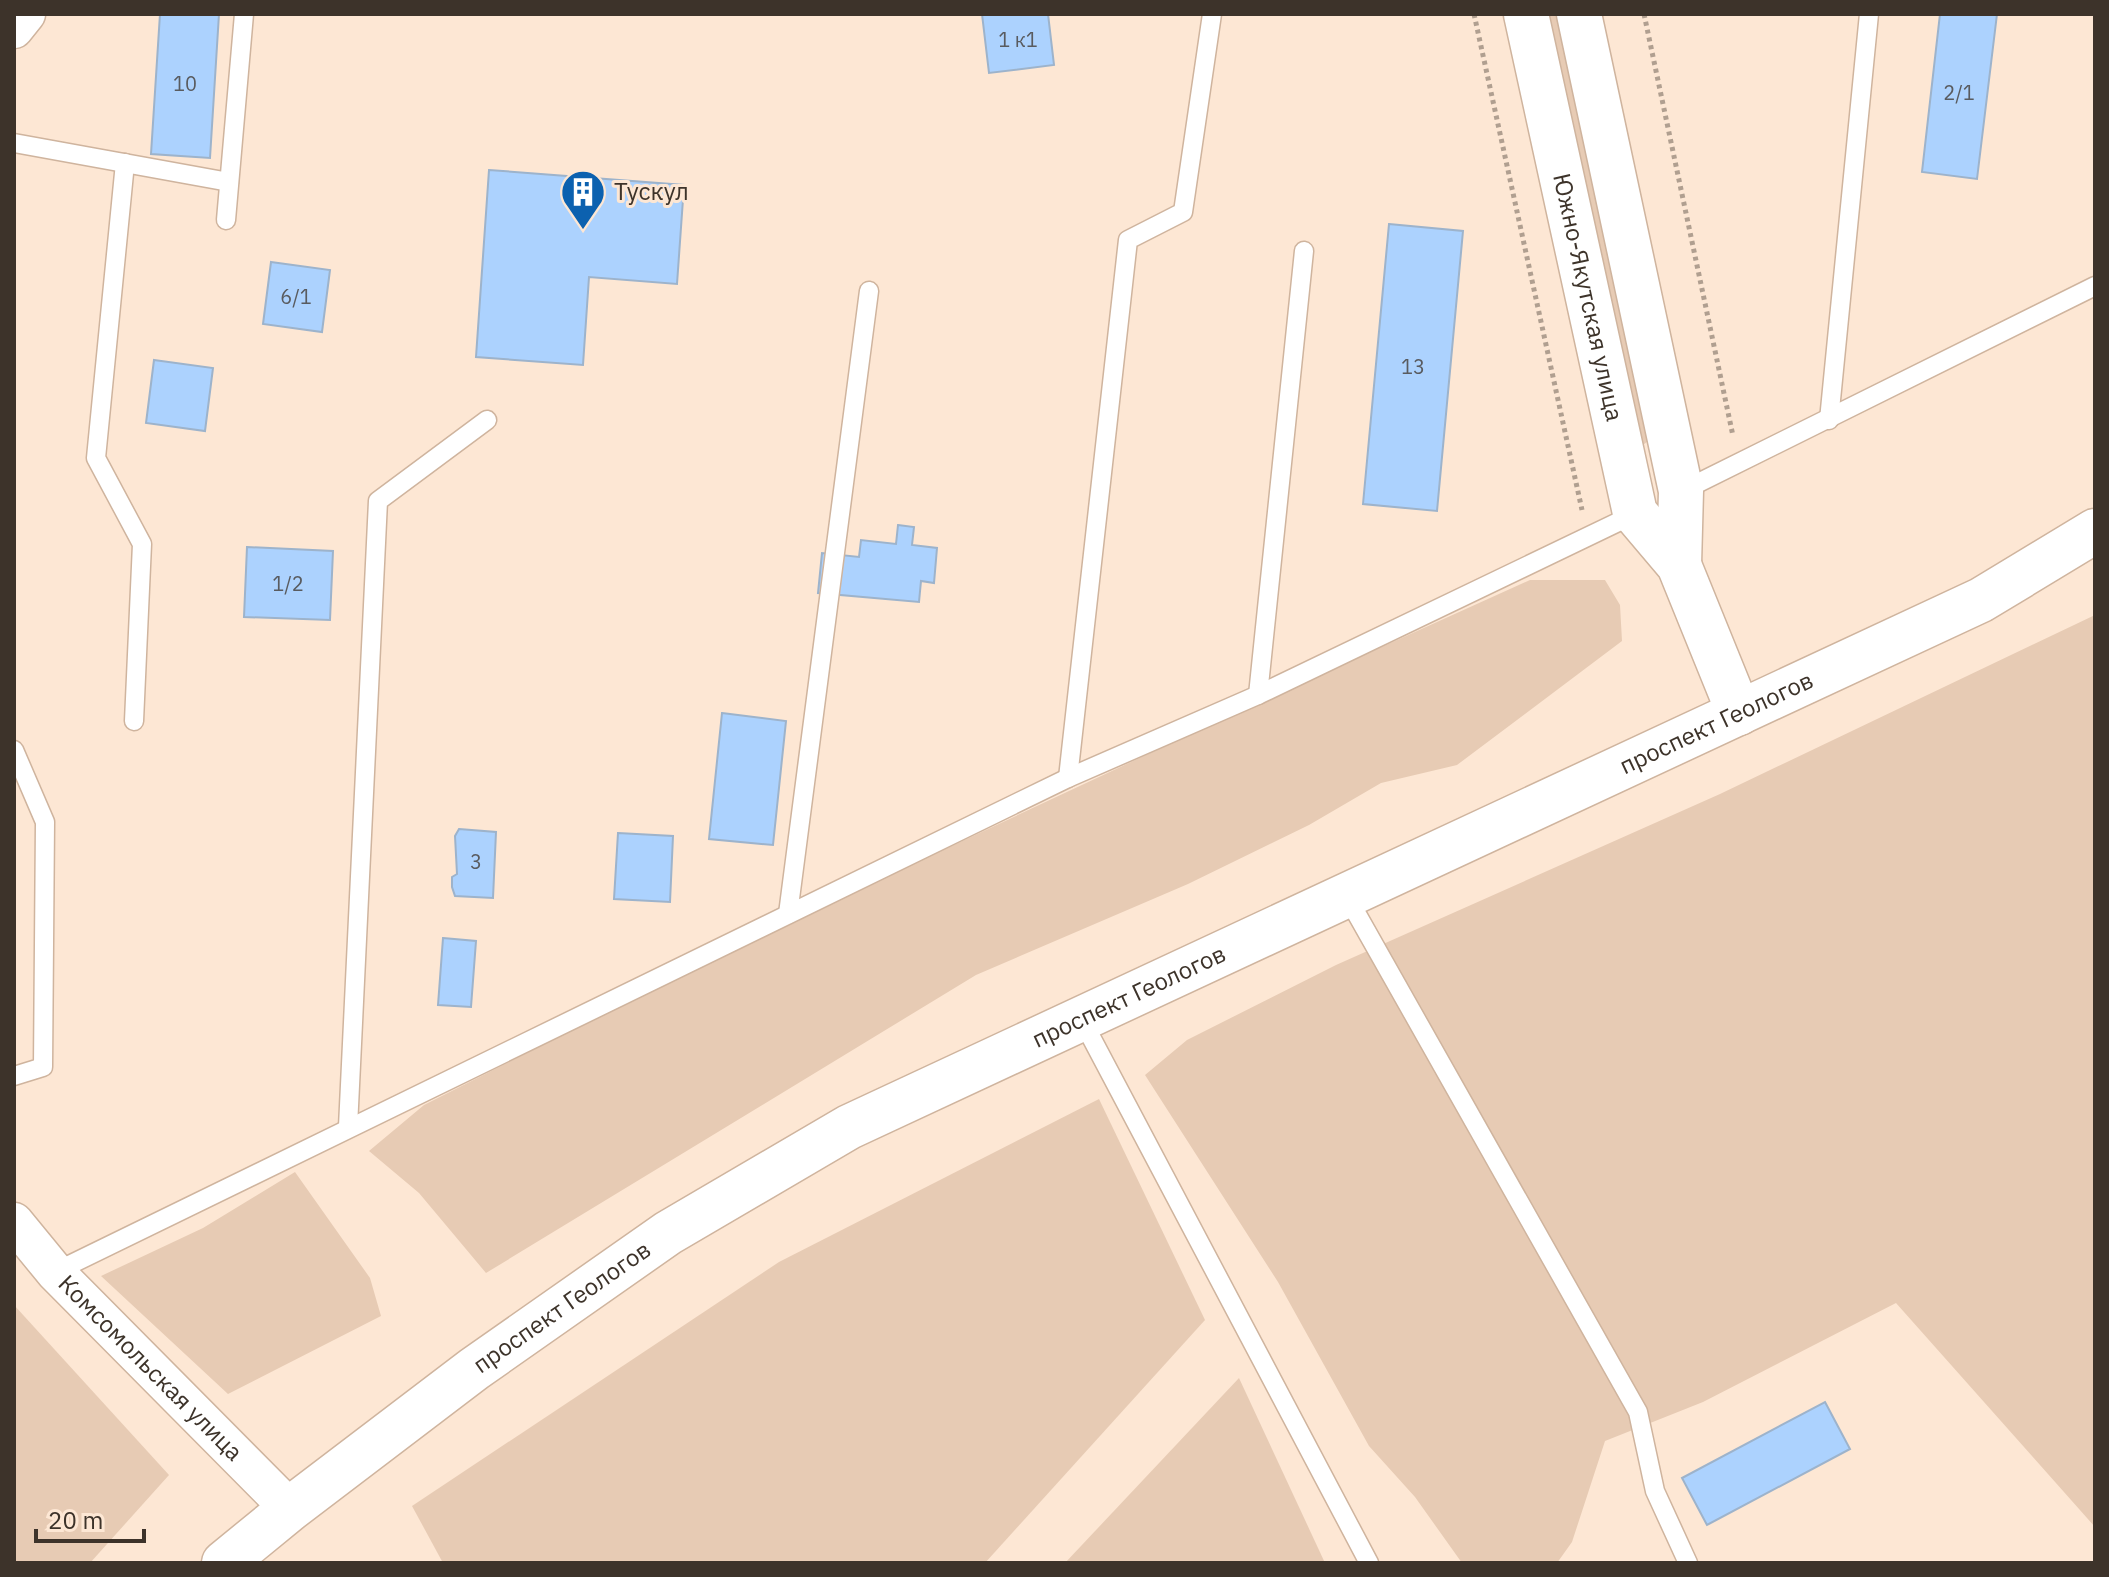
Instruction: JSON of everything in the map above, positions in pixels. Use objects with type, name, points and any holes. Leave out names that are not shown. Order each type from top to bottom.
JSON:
[{"type":"main road","name":"Южно-Якутская улица","points":[[1526,14],[1635,513],[1679,565],[1739,713]]},
{"type":"main road","name":"Южно-Якутская улица","points":[[1579,14],[1681,491],[1679,565]]},
{"type":"main road","name":"проспект Геологов","points":[[224,1563],[474,1369],[668,1233],[849,1127],[1981,600],[2095,531]]},
{"type":"street","points":[[14,29],[26,14]]},
{"type":"street","name":"Комсомольская улица","points":[[14,1222],[55,1272],[290,1509]]},
{"type":"lane","points":[[226,220],[244,14]]},
{"type":"lane","points":[[1068,778],[1128,240],[1183,212],[1212,14]]},
{"type":"lane","points":[[1829,420],[1869,14]]},
{"type":"lane","points":[[18,149],[125,163],[229,182]]},
{"type":"lane","points":[[125,163],[96,458],[142,544],[134,721]]},
{"type":"lane","points":[[1258,695],[1304,251]]},
{"type":"lane","points":[[55,1272],[1068,778],[1258,695],[1829,420],[2095,286]]},
{"type":"lane","points":[[788,914],[869,291]]},
{"type":"lane","points":[[348,1127],[378,501],[487,420]]},
{"type":"lane","points":[[14,750],[45,822],[45,838],[43,1067],[14,1076]]},
{"type":"lane","points":[[1346,895],[1638,1412],[1655,1491],[1688,1563]]},
{"type":"lane","points":[[1082,1020],[1369,1563]]},
{"type":"path","points":[[1474,14],[1588,536]]},
{"type":"path","points":[[1644,14],[1739,463]]},
{"type":"shaded area","points":[[1542,14],[1559,14],[1648,441],[1643,445],[1637,444]]},
{"type":"shaded area","points":[[1530,580],[1605,580],[1620,605],[1622,641],[1457,765],[1381,783],[1309,825],[1188,884],[976,975],[486,1273],[419,1193],[369,1151],[424,1105],[753,939],[1240,711]]},
{"type":"shaded area","points":[[2095,615],[2095,1527],[1896,1303],[1703,1402],[1605,1441],[1572,1542],[1557,1563],[1462,1563],[1415,1497],[1369,1446],[1278,1282],[1145,1075],[1187,1040],[1336,965],[1720,794]]},
{"type":"shaded area","points":[[1099,1099],[1205,1320],[985,1563],[443,1563],[412,1506],[779,1262]]},
{"type":"shaded area","points":[[295,1172],[370,1278],[381,1316],[228,1394],[101,1276],[203,1228]]},
{"type":"shaded area","points":[[14,1305],[169,1475],[90,1563],[14,1563]]},
{"type":"shaded area","points":[[1239,1378],[1325,1563],[1065,1563]]},
{"type":"building","points":[[160,14],[219,14],[210,158],[151,154]]},
{"type":"building","points":[[982,14],[1048,14],[1054,65],[989,73]]},
{"type":"building","points":[[1940,14],[1997,14],[1977,179],[1922,172]]},
{"type":"building","name":"Тускул","points":[[489,170],[684,185],[677,284],[589,277],[583,365],[476,357]]},
{"type":"building","points":[[1389,224],[1463,231],[1437,511],[1363,504]]},
{"type":"building","points":[[271,262],[330,270],[322,332],[263,324]]},
{"type":"building","points":[[154,360],[213,368],[205,431],[146,423]]},
{"type":"building","points":[[898,525],[914,527],[912,545],[937,548],[934,583],[921,581],[919,602],[818,593],[822,553],[859,557],[861,540],[896,544]]},
{"type":"building","points":[[247,547],[333,551],[330,620],[244,617]]},
{"type":"building","points":[[722,713],[786,721],[773,845],[709,839]]},
{"type":"building","points":[[459,829],[496,832],[493,898],[455,896],[452,877],[457,874],[455,836]]},
{"type":"building","points":[[618,833],[673,836],[670,902],[614,899]]},
{"type":"building","points":[[443,938],[476,941],[471,1007],[438,1005]]},
{"type":"building","points":[[1825,1402],[1850,1449],[1707,1525],[1682,1478]]},
{"type":"place","name":"Тускул","points":[[583,231]]}]
